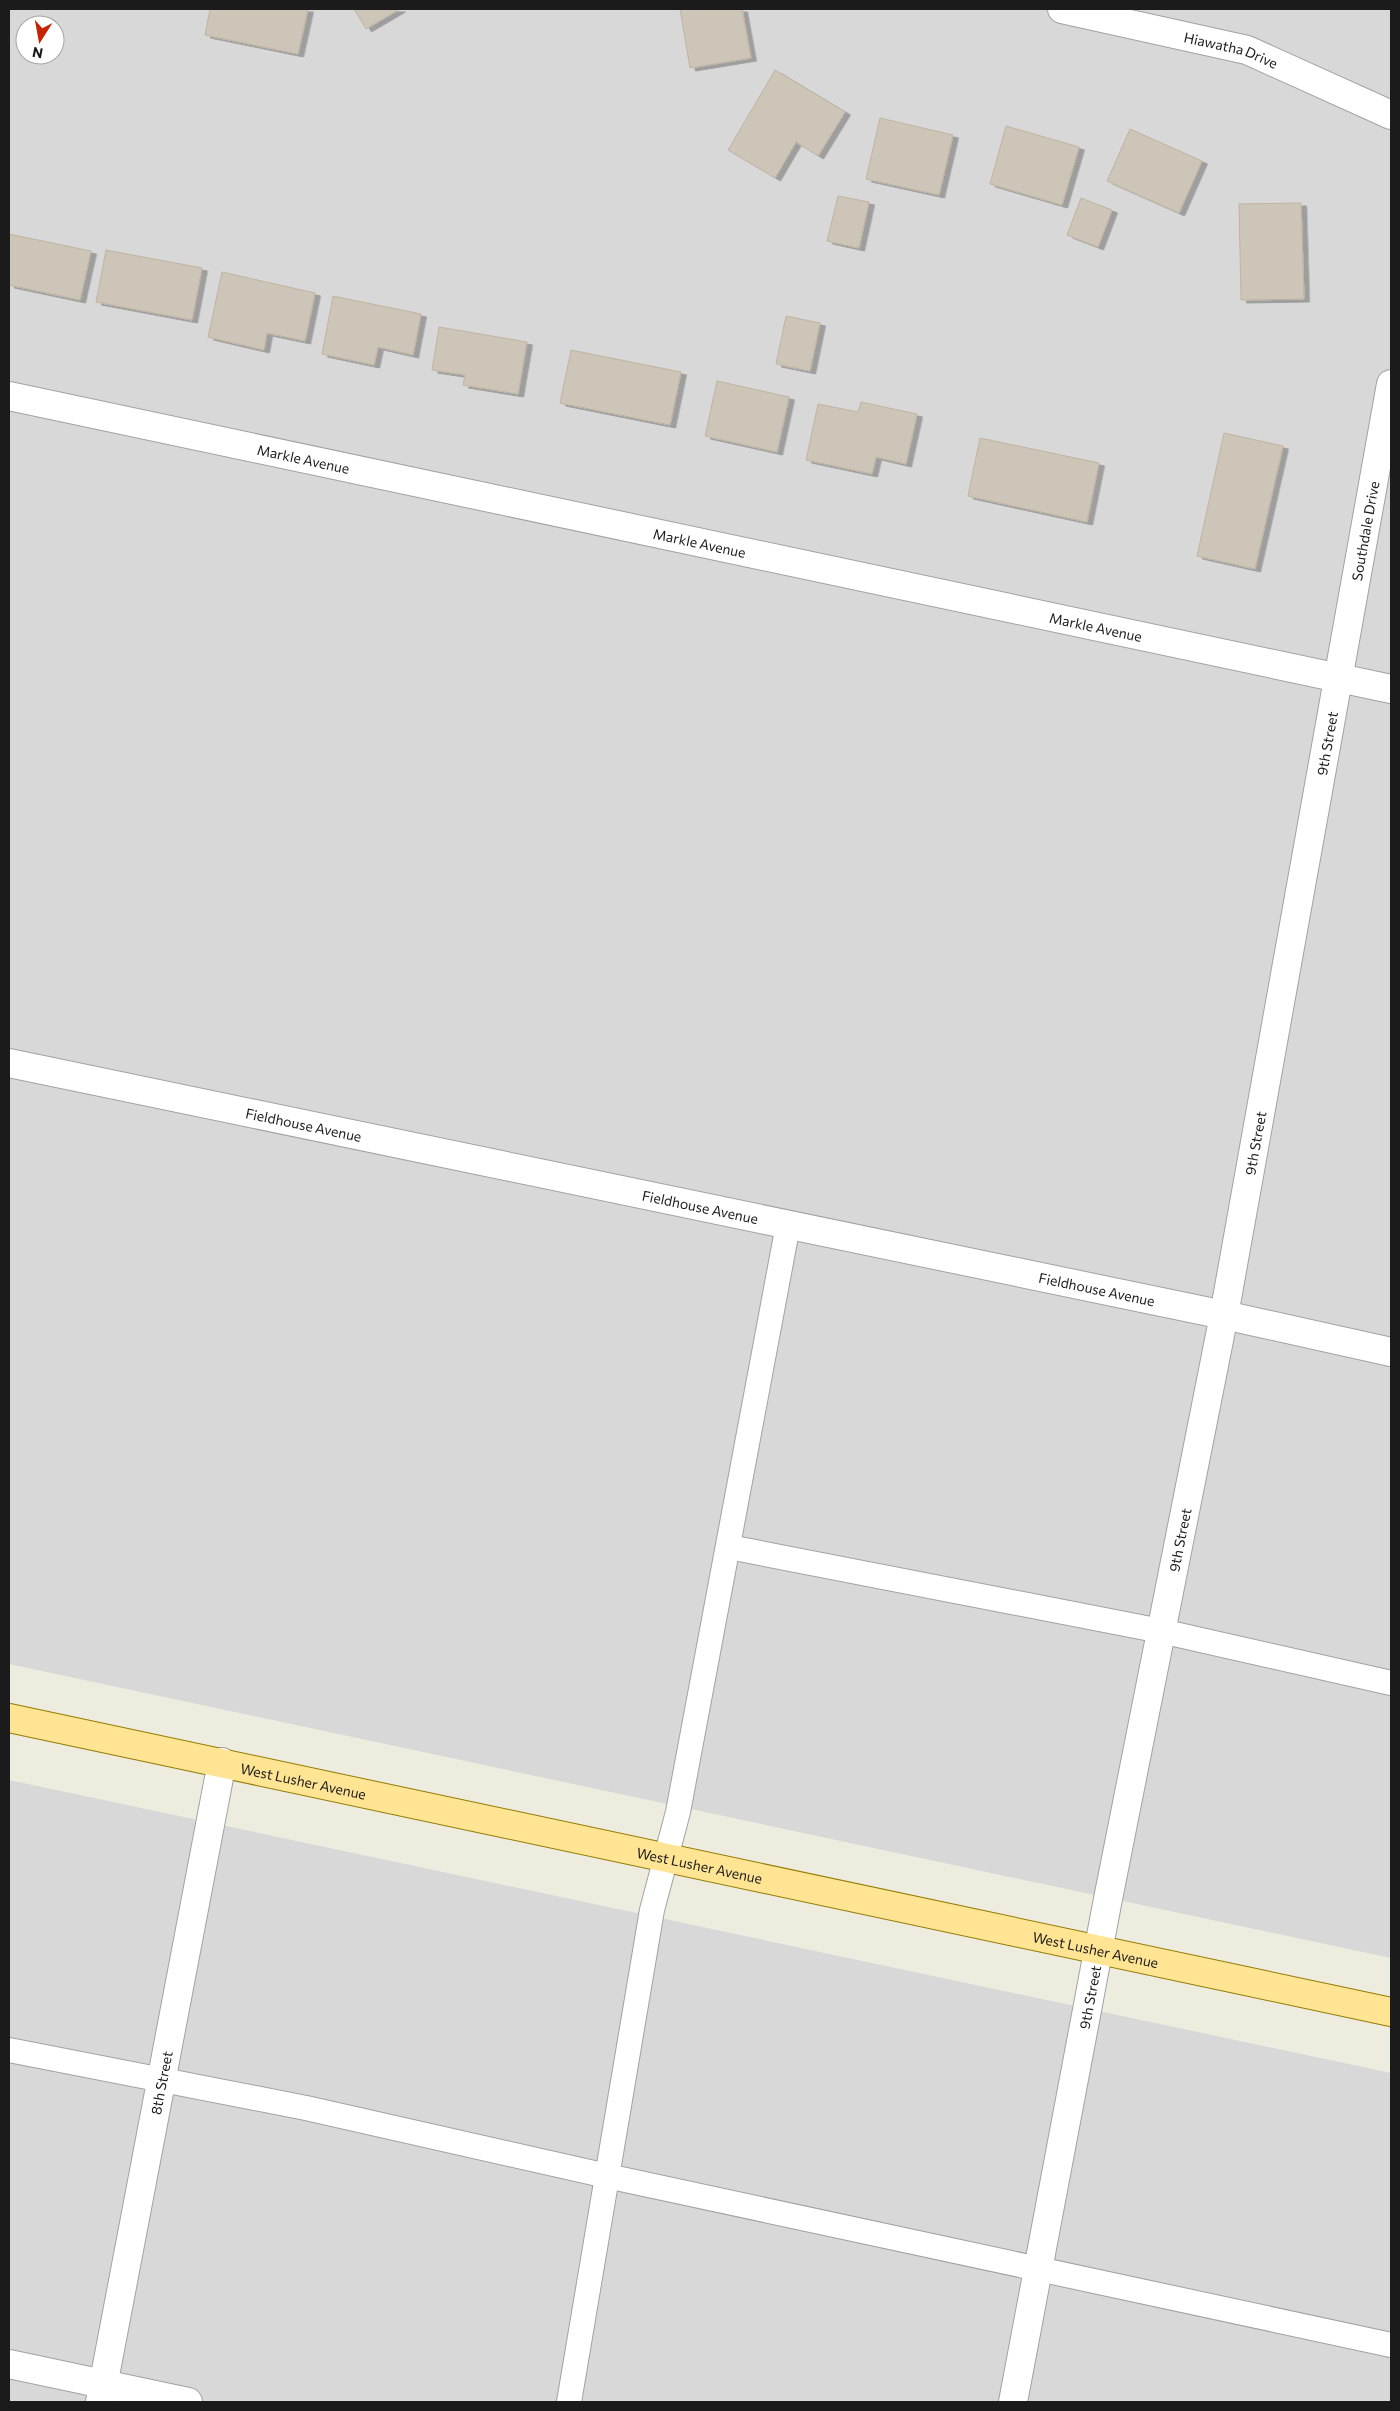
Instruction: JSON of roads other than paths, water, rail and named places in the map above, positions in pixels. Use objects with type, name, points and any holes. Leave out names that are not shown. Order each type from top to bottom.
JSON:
[{"type":"main road","name":"West Lusher Avenue","points":[[9,1718],[1391,2012]]},
{"type":"street","name":"Hiawatha Drive","points":[[1062,9],[1247,50],[1391,115]]},
{"type":"street","name":"Southdale Drive","points":[[1337,678],[1391,384]]},
{"type":"street","name":"Markle Avenue","points":[[9,396],[1391,689]]},
{"type":"street","name":"9th Street","points":[[1013,2402],[1099,1949],[1224,1315],[1337,678]]},
{"type":"street","name":"Fieldhouse Avenue","points":[[9,1063],[1224,1315],[1391,1352]]},
{"type":"street","name":"8th Street","points":[[101,2393],[222,1762]]},
{"type":"street","points":[[9,2364],[101,2393],[188,2402]]},
{"type":"lane","points":[[569,2402],[652,1910],[668,1858],[729,1547],[788,1225]]},
{"type":"lane","points":[[729,1547],[1161,1631],[1391,1683]]},
{"type":"lane","points":[[9,2050],[306,2108],[607,2176],[1391,2345]]}]
